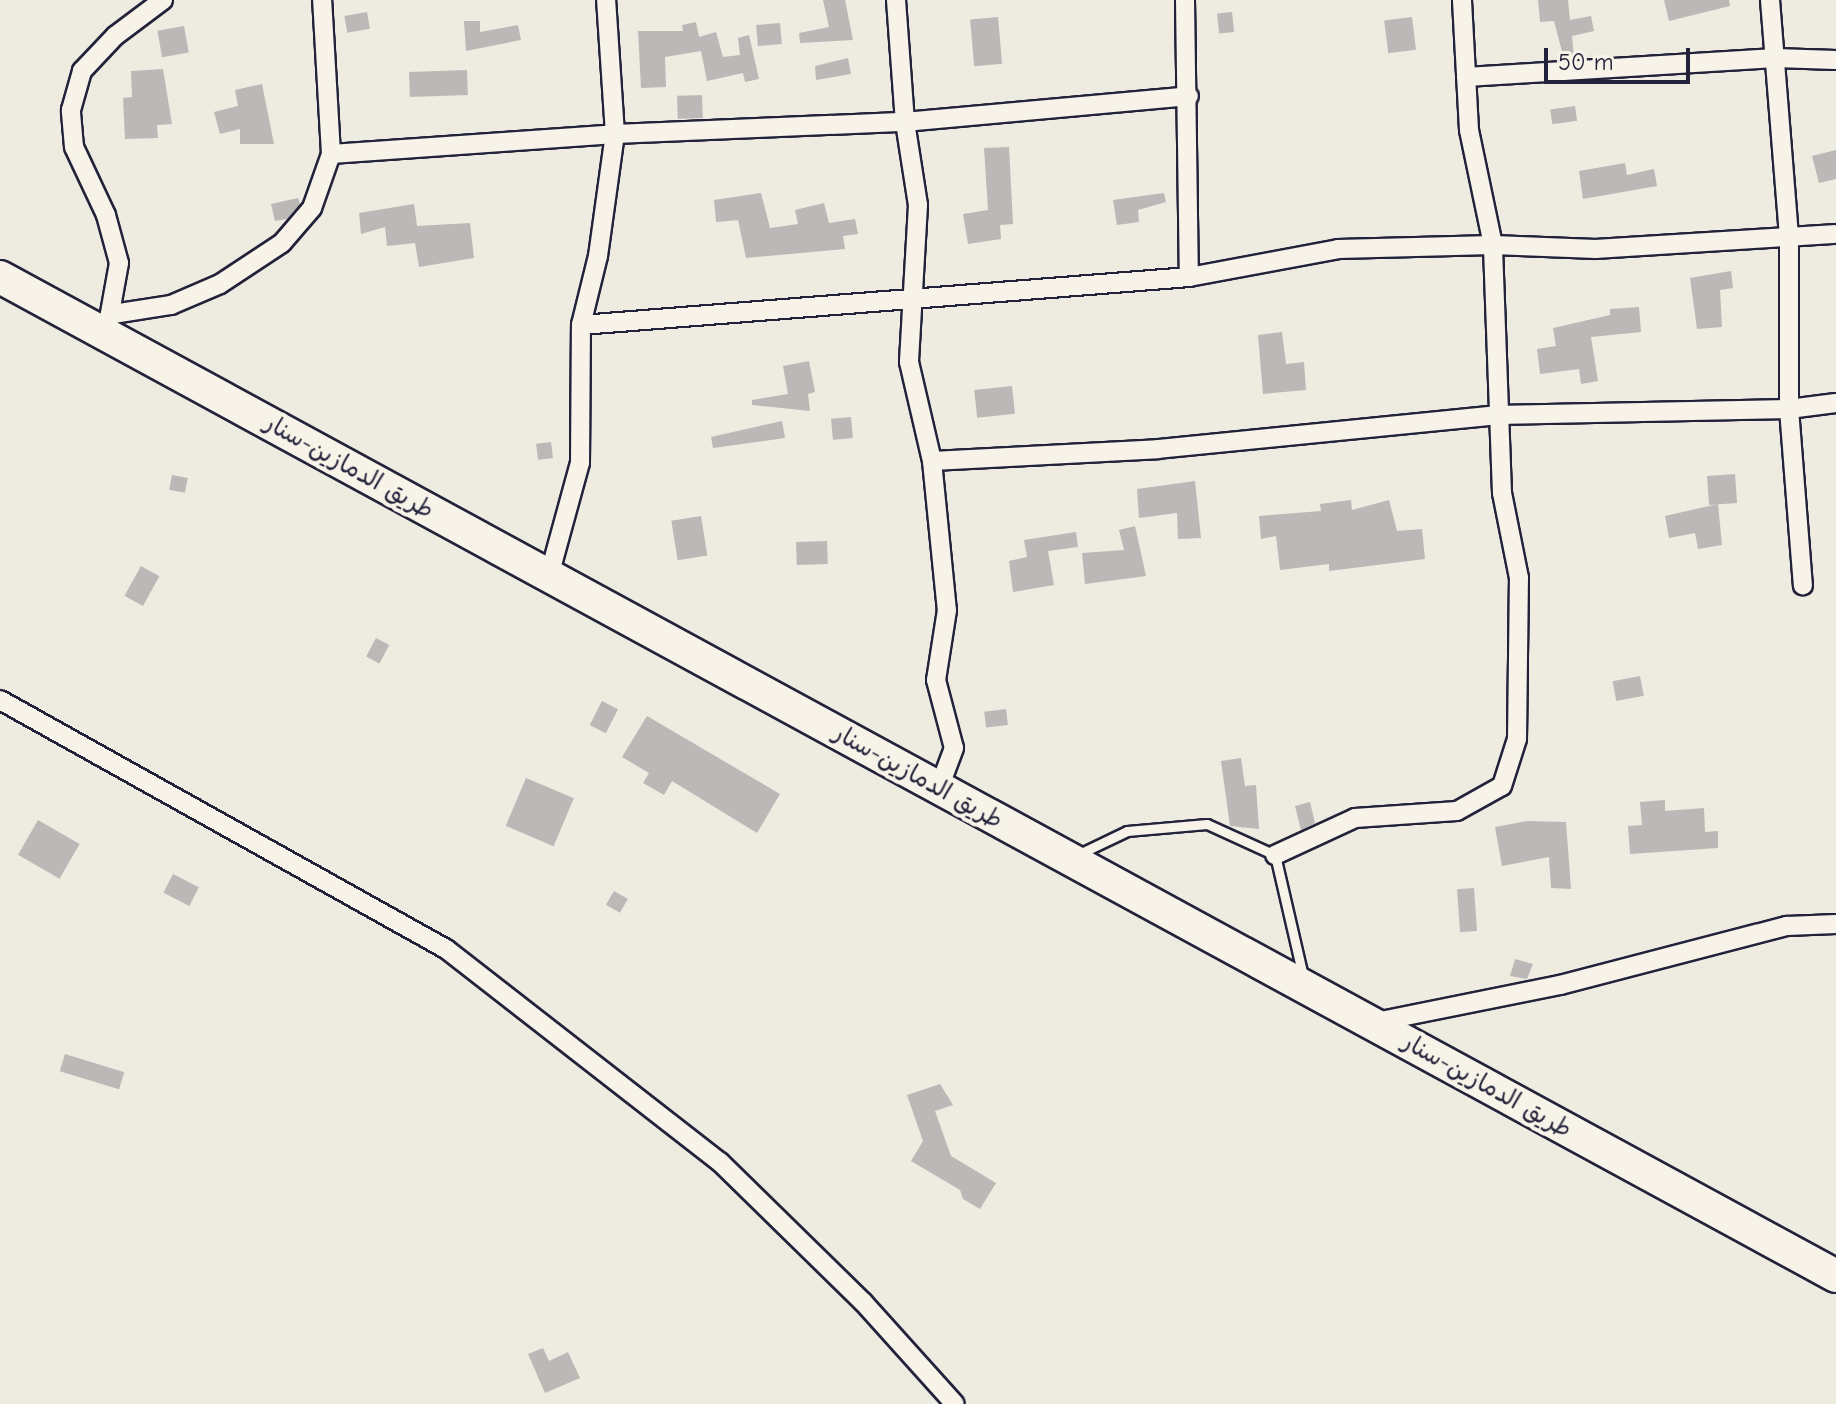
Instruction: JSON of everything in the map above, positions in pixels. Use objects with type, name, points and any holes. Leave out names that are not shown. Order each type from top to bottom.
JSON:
[{"type":"highway","name":"طريق الدمازين-سنار","points":[[0,277],[108,324],[549,576],[1836,1276]]},
{"type":"street","points":[[163,0],[115,36],[82,71],[71,110],[74,147],[106,215],[119,263],[108,324],[171,305],[220,284],[282,243],[312,208],[331,154],[322,0]]},
{"type":"street","points":[[549,576],[580,463],[581,325],[598,256],[615,134],[606,0]]},
{"type":"street","points":[[896,0],[905,122],[918,205],[909,362],[932,461],[947,610],[936,680],[954,748],[939,788]]},
{"type":"street","points":[[1185,0],[1189,96],[1189,277]]},
{"type":"street","points":[[1275,855],[1355,818],[1457,811],[1502,786],[1517,739],[1519,578],[1502,493],[1493,245],[1469,130],[1462,0]]},
{"type":"street","points":[[1770,0],[1789,237],[1789,409],[1803,585]]},
{"type":"street","points":[[1466,77],[1775,58],[1836,60]]},
{"type":"street","points":[[331,154],[615,134],[905,122],[1189,96]]},
{"type":"street","points":[[581,325],[910,303],[1189,277],[1338,249],[1493,245],[1596,249],[1836,234]]},
{"type":"street","points":[[932,461],[1158,449],[1497,415],[1789,409],[1836,403]]},
{"type":"street","points":[[0,700],[446,949],[720,1162],[863,1302],[955,1404]]},
{"type":"street","points":[[1371,1023],[1560,985],[1787,926],[1836,924]]},
{"type":"lane","points":[[1068,859],[1127,831],[1207,824],[1275,855],[1305,988]]},
{"type":"building","points":[[823,0],[845,0],[853,40],[800,43],[799,33],[829,27]]},
{"type":"building","points":[[1538,0],[1568,0],[1570,20],[1591,16],[1594,31],[1572,36],[1574,58],[1564,59],[1554,21],[1540,22]]},
{"type":"building","points":[[1664,0],[1729,0],[1730,6],[1669,21]]},
{"type":"building","points":[[367,12],[370,29],[347,33],[344,16]]},
{"type":"building","points":[[1232,12],[1234,32],[1219,33],[1217,14]]},
{"type":"building","points":[[998,17],[1002,64],[974,66],[970,19]]},
{"type":"building","points":[[1412,17],[1416,50],[1388,53],[1384,20]]},
{"type":"building","points":[[464,21],[480,21],[480,32],[518,25],[521,40],[466,51]]},
{"type":"building","points":[[696,22],[699,37],[716,32],[723,57],[740,55],[738,38],[749,35],[759,79],[745,82],[743,73],[707,81],[701,51],[665,57],[666,87],[641,88],[638,31],[683,31],[682,25]]},
{"type":"building","points":[[780,23],[782,44],[758,46],[756,25]]},
{"type":"building","points":[[184,26],[189,53],[162,57],[157,31]]},
{"type":"building","points":[[848,58],[851,74],[816,80],[815,66]]},
{"type":"building","points":[[163,69],[172,124],[157,125],[158,138],[125,139],[123,98],[132,97],[131,71]]},
{"type":"building","points":[[467,70],[468,95],[410,97],[409,72]]},
{"type":"building","points":[[262,84],[274,144],[240,144],[240,129],[220,134],[214,112],[238,106],[235,90]]},
{"type":"building","points":[[702,95],[703,118],[678,119],[677,96]]},
{"type":"building","points":[[1575,106],[1577,121],[1552,124],[1550,109]]},
{"type":"building","points":[[1009,147],[1013,224],[1000,225],[1001,239],[968,244],[963,214],[988,210],[984,148]]},
{"type":"building","points":[[1836,150],[1836,179],[1819,183],[1812,156]]},
{"type":"building","points":[[1625,163],[1627,175],[1654,169],[1657,186],[1583,199],[1579,171]]},
{"type":"building","points":[[761,193],[770,228],[798,224],[795,210],[824,203],[829,223],[855,219],[858,234],[843,236],[845,249],[746,258],[738,220],[716,222],[714,200]]},
{"type":"building","points":[[1164,193],[1166,202],[1138,210],[1139,222],[1117,225],[1113,200]]},
{"type":"building","points":[[298,198],[300,204],[287,219],[275,221],[271,204]]},
{"type":"building","points":[[414,204],[417,226],[470,223],[474,258],[419,267],[415,243],[387,246],[385,227],[361,234],[359,213]]},
{"type":"building","points":[[1731,271],[1733,288],[1720,290],[1722,327],[1697,329],[1690,278]]},
{"type":"building","points":[[1639,307],[1641,332],[1591,337],[1598,381],[1581,384],[1579,369],[1540,374],[1537,349],[1556,346],[1553,328],[1610,315],[1610,309]]},
{"type":"building","points":[[1282,332],[1286,364],[1304,362],[1306,390],[1263,394],[1258,335]]},
{"type":"building","points":[[809,361],[815,392],[808,394],[810,411],[752,405],[752,400],[788,394],[783,366]]},
{"type":"building","points":[[1012,386],[1015,414],[977,418],[974,390]]},
{"type":"building","points":[[851,417],[853,438],[833,440],[831,419]]},
{"type":"building","points":[[782,421],[785,438],[713,448],[711,437]]},
{"type":"building","points":[[551,442],[553,458],[538,460],[536,444]]},
{"type":"building","points":[[1735,474],[1737,503],[1709,505],[1707,476]]},
{"type":"building","points":[[172,475],[188,478],[185,493],[169,490]]},
{"type":"building","points":[[1195,481],[1201,538],[1178,539],[1177,513],[1139,518],[1137,489]]},
{"type":"building","points":[[1351,500],[1352,510],[1389,500],[1397,531],[1422,529],[1425,559],[1329,571],[1329,564],[1280,570],[1276,536],[1261,539],[1259,516],[1321,511],[1320,504]]},
{"type":"building","points":[[1718,504],[1722,545],[1698,549],[1695,533],[1669,538],[1665,516]]},
{"type":"building","points":[[701,516],[707,556],[678,560],[671,521]]},
{"type":"building","points":[[1135,526],[1146,576],[1085,584],[1082,553],[1124,550],[1119,530]]},
{"type":"building","points":[[1076,532],[1078,547],[1048,551],[1054,585],[1013,592],[1009,561],[1027,557],[1024,540]]},
{"type":"building","points":[[827,541],[828,564],[797,565],[796,542]]},
{"type":"building","points":[[141,566],[159,576],[143,606],[125,596]]},
{"type":"building","points":[[376,638],[389,645],[379,664],[366,657]]},
{"type":"building","points":[[1640,676],[1644,696],[1616,701],[1613,681]]},
{"type":"building","points":[[602,701],[618,709],[606,733],[590,725]]},
{"type":"building","points":[[1006,709],[1008,725],[986,728],[984,712]]},
{"type":"building","points":[[647,716],[780,794],[757,833],[672,781],[664,795],[643,783],[649,773],[622,757]]},
{"type":"building","points":[[1241,758],[1245,786],[1256,785],[1259,829],[1230,826],[1221,761]]},
{"type":"building","points":[[526,778],[574,798],[554,846],[506,826]]},
{"type":"building","points":[[1665,800],[1665,811],[1704,808],[1705,832],[1718,831],[1718,848],[1630,854],[1628,826],[1642,825],[1640,802]]},
{"type":"building","points":[[1310,802],[1315,823],[1301,830],[1295,806]]},
{"type":"building","points":[[38,820],[80,844],[60,879],[18,855]]},
{"type":"building","points":[[1528,821],[1566,822],[1571,889],[1551,888],[1549,857],[1502,866],[1495,827]]},
{"type":"building","points":[[173,874],[199,887],[189,906],[163,893]]},
{"type":"building","points":[[1474,888],[1477,931],[1460,932],[1457,889]]},
{"type":"building","points":[[614,891],[628,899],[620,913],[606,905]]},
{"type":"building","points":[[1515,959],[1533,964],[1527,979],[1510,976]]},
{"type":"building","points":[[65,1054],[124,1072],[119,1089],[60,1071]]},
{"type":"building","points":[[940,1084],[953,1105],[935,1111],[951,1156],[996,1183],[980,1209],[963,1199],[960,1190],[911,1161],[923,1141],[907,1095]]},
{"type":"building","points":[[543,1348],[549,1361],[568,1352],[580,1378],[545,1393],[528,1354]]}]
